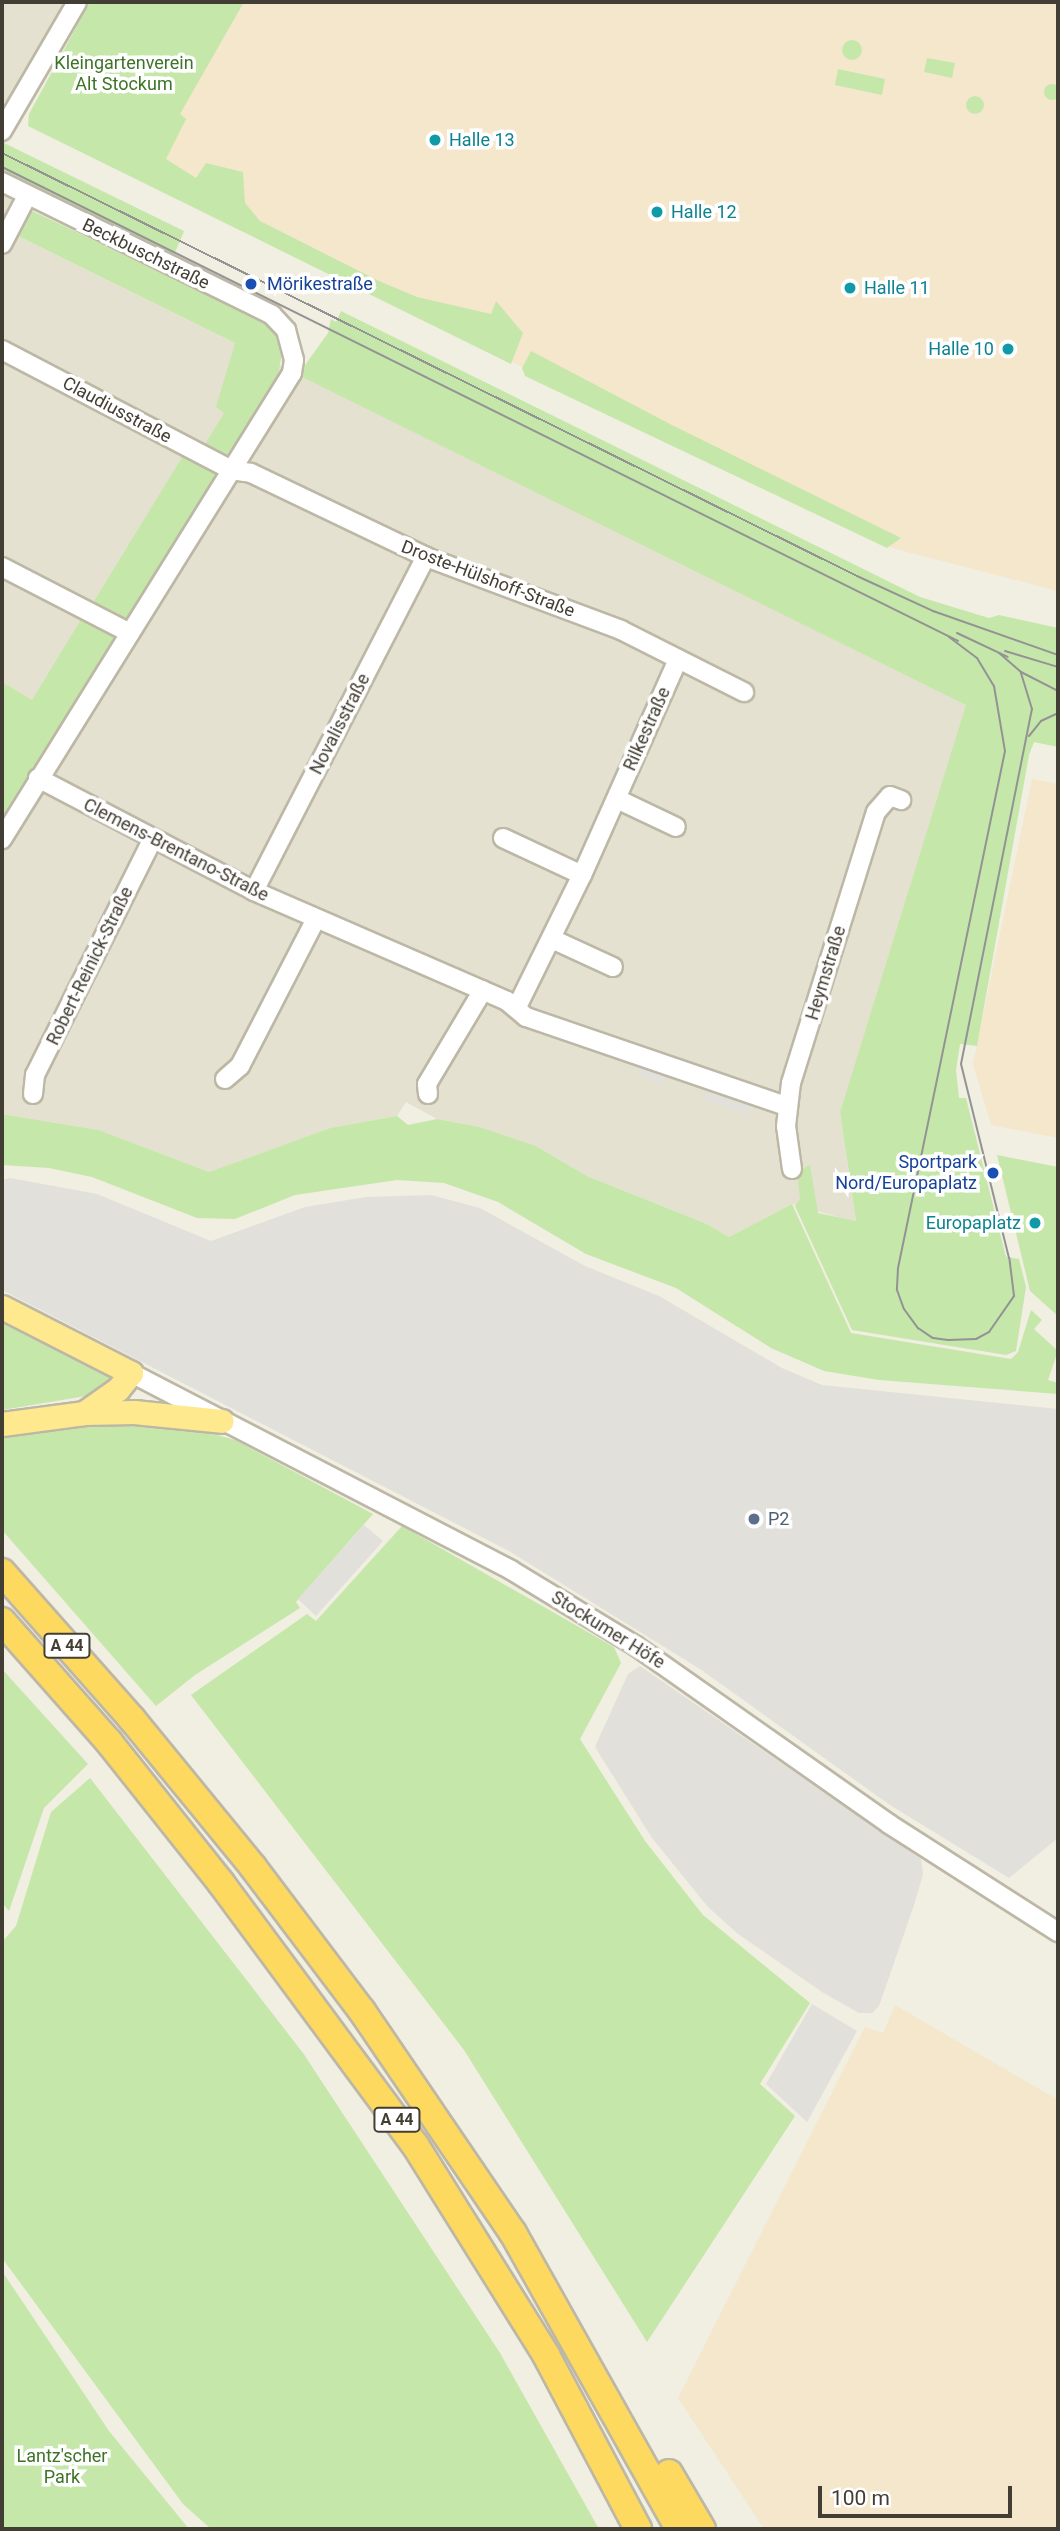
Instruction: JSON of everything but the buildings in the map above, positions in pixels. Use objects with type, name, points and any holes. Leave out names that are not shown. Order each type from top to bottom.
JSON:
[{"type":"highway","name":"A 44","points":[[2,1572],[132,1719],[253,1867],[362,2011],[513,2233],[576,2340],[679,2529]]},
{"type":"highway","name":"A 44","points":[[2,1621],[109,1742],[220,1883],[415,2144],[547,2355],[638,2529]]},
{"type":"highway","points":[[576,2340],[620,2392],[702,2529]]},
{"type":"main road","points":[[2,1307],[131,1373],[118,1389],[84,1413]]},
{"type":"main road","points":[[2,1424],[84,1413],[134,1412],[222,1421]]},
{"type":"street","points":[[3,132],[9,105],[77,2]]},
{"type":"street","name":"Beckbuschstraße","points":[[2,182],[272,315],[286,330],[293,349],[292,373],[232,470]]},
{"type":"street","points":[[2,244],[27,196]]},
{"type":"street","name":"Claudiusstraße","points":[[2,350],[232,470]]},
{"type":"street","points":[[2,839],[232,470]]},
{"type":"street","name":"Droste-Hülshoff-Straße","points":[[232,470],[251,473],[426,557],[558,604],[744,692]]},
{"type":"street","name":"Novalisstraße","points":[[254,891],[426,557]]},
{"type":"street","points":[[2,567],[130,634]]},
{"type":"street","name":"Rilkestraße","points":[[517,1007],[582,875],[678,659]]},
{"type":"street","name":"Clemens-Brentano-Straße","points":[[38,778],[254,891],[482,990],[517,1007],[526,1017],[593,1051],[786,1106]]},
{"type":"street","name":"Heymstraße","points":[[792,1169],[786,1106],[876,811],[890,796],[901,800]]},
{"type":"street","points":[[617,799],[676,827]]},
{"type":"street","points":[[503,838],[582,875]]},
{"type":"street","name":"Robert-Reinick-Straße","points":[[33,1094],[35,1074],[152,840]]},
{"type":"street","points":[[225,1079],[240,1066],[316,919]]},
{"type":"street","points":[[552,939],[613,967]]},
{"type":"street","points":[[428,1094],[427,1084],[482,990]]},
{"type":"street","name":"Stockumer Höfe","points":[[131,1373],[557,1597],[636,1646],[889,1824],[1058,1932]]},
{"type":"shaded area","points":[[2,2],[74,2],[16,109],[2,100]]},
{"type":"shaded area","points":[[242,2],[1058,2],[1058,591],[892,548],[139,179]]},
{"type":"shaded area","points":[[2,180],[24,193],[10,232],[967,705],[840,1112],[856,1222],[792,1204],[729,1237],[707,1224],[587,1176],[536,1146],[480,1127],[437,1119],[406,1102],[397,1116],[330,1128],[209,1172],[99,1130],[2,1114]]},
{"type":"shaded area","points":[[1032,779],[1058,784],[1058,1138],[991,1125],[973,1064]]},
{"type":"shaded area","points":[[638,1067],[667,1077],[664,1085],[636,1074]]},
{"type":"shaded area","points":[[706,1090],[752,1106],[749,1115],[703,1100]]},
{"type":"shaded area","name":"P2","points":[[10,1178],[97,1194],[211,1241],[305,1207],[366,1197],[431,1195],[480,1208],[585,1266],[659,1296],[782,1368],[822,1385],[1058,1409],[1058,1838],[1009,1878],[890,1805],[700,1669],[509,1551],[2,1290],[2,1180]]},
{"type":"shaded area","points":[[364,1525],[383,1541],[316,1616],[298,1599]]},
{"type":"shaded area","points":[[640,1666],[921,1859],[923,1874],[914,1905],[879,2006],[872,2013],[859,2013],[822,1992],[738,1934],[708,1907],[652,1838],[595,1747],[628,1674]]},
{"type":"shaded area","points":[[812,2004],[857,2031],[807,2122],[766,2084]]},
{"type":"shaded area","points":[[895,2005],[1058,2100],[1058,2529],[764,2529],[678,2398],[865,2027],[883,2033]]},
{"type":"green space","name":"Kleingartenverein Alt Stockum","points":[[90,2],[244,2],[180,114],[186,119],[166,159],[196,178],[206,163],[243,172],[245,203],[260,221],[379,281],[417,297],[491,314],[496,301],[523,333],[511,364],[28,126],[29,114]]},
{"type":"green space","points":[[852,40],[859,43],[862,50],[859,57],[852,60],[845,57],[842,50],[845,43]]},
{"type":"green space","points":[[927,58],[955,63],[952,78],[924,72]]},
{"type":"green space","points":[[838,69],[885,79],[882,95],[835,85]]},
{"type":"green space","points":[[1052,84],[1058,86],[1058,98],[1052,100],[1046,98],[1044,92],[1046,86]]},
{"type":"green space","points":[[971,96],[979,96],[984,105],[982,112],[971,114],[966,109],[966,101]]},
{"type":"green space","points":[[2,142],[184,231],[171,262],[2,177]]},
{"type":"green space","points":[[26,208],[257,318],[274,331],[282,354],[278,375],[228,456],[204,446],[224,413],[216,407],[235,343],[10,232]]},
{"type":"green space","points":[[341,311],[920,597],[989,618],[999,615],[1058,628],[1058,747],[1034,742],[1029,755],[977,1046],[960,1044],[956,1070],[959,1098],[966,1098],[1006,1257],[1019,1259],[1026,1287],[1016,1351],[1006,1355],[852,1330],[795,1206],[800,1199],[797,1171],[810,1165],[818,1213],[856,1221],[840,1112],[966,705],[298,375],[328,333],[331,319],[336,322]]},
{"type":"green space","points":[[531,351],[670,424],[901,538],[887,548],[525,376],[522,368]]},
{"type":"green space","points":[[186,451],[218,470],[218,478],[130,619],[91,606]]},
{"type":"green space","points":[[85,613],[116,633],[117,640],[2,828],[2,682],[32,700]]},
{"type":"green space","points":[[2,1114],[99,1130],[209,1172],[330,1128],[397,1116],[408,1125],[437,1119],[480,1127],[536,1146],[587,1176],[707,1224],[729,1237],[792,1204],[851,1333],[1011,1359],[1018,1352],[1031,1310],[1042,1320],[1034,1329],[1058,1351],[1048,1380],[1058,1383],[1058,1394],[879,1380],[824,1371],[771,1348],[676,1288],[586,1254],[498,1202],[444,1183],[397,1180],[295,1195],[235,1219],[197,1218],[92,1177],[49,1168],[2,1165]]},
{"type":"green space","name":"Europaplatz","points":[[997,1155],[1058,1167],[1058,1316],[1030,1291]]},
{"type":"green space","points":[[2,1321],[115,1379],[92,1395],[2,1410]]},
{"type":"green space","points":[[132,1417],[171,1422],[235,1440],[373,1514],[296,1602],[300,1608],[195,1675],[156,1706],[2,1530],[2,1433]]},
{"type":"green space","points":[[402,1526],[614,1647],[621,1663],[580,1739],[645,1841],[703,1915],[810,2003],[760,2084],[795,2116],[647,2342],[464,2050],[191,1695],[307,1614],[316,1621]]},
{"type":"green space","points":[[2,1669],[88,1764],[44,1808],[9,1911],[2,1903]]},
{"type":"green space","points":[[90,1778],[303,2053],[500,2353],[599,2529],[211,2529],[183,2504],[2,2258],[2,1942],[16,1926],[51,1812]]},
{"type":"green space","name":"Lantz'scher Park","points":[[2,2271],[109,2431],[189,2529],[2,2529]]},
{"type":"tram line","points":[[2,153],[857,576],[933,611],[1058,655]]},
{"type":"tram line","points":[[2,167],[958,641]]},
{"type":"tram line","points":[[957,633],[1008,657]]},
{"type":"tram line","points":[[949,637],[977,658],[994,686],[1005,751],[898,1268],[897,1290],[904,1309],[918,1328],[933,1338],[948,1340],[976,1339],[989,1332],[1014,1296],[1009,1258],[961,1064],[1032,709],[1021,672],[999,653]]},
{"type":"tram line","points":[[1005,651],[1058,667]]},
{"type":"tram line","points":[[1021,672],[1058,691]]},
{"type":"tram line","points":[[1029,736],[1041,721],[1058,713]]},
{"type":"place","name":"Halle 13","points":[[435,140]]},
{"type":"place","name":"Halle 12","points":[[657,212]]},
{"type":"place","name":"Mörikestraße","points":[[251,284]]},
{"type":"place","name":"Halle 11","points":[[850,288]]},
{"type":"place","name":"Halle 10","points":[[1008,349]]},
{"type":"place","name":"Sportpark Nord/Europaplatz","points":[[993,1173]]},
{"type":"place","name":"Europaplatz","points":[[1035,1223]]},
{"type":"place","name":"P2","points":[[754,1519]]}]
